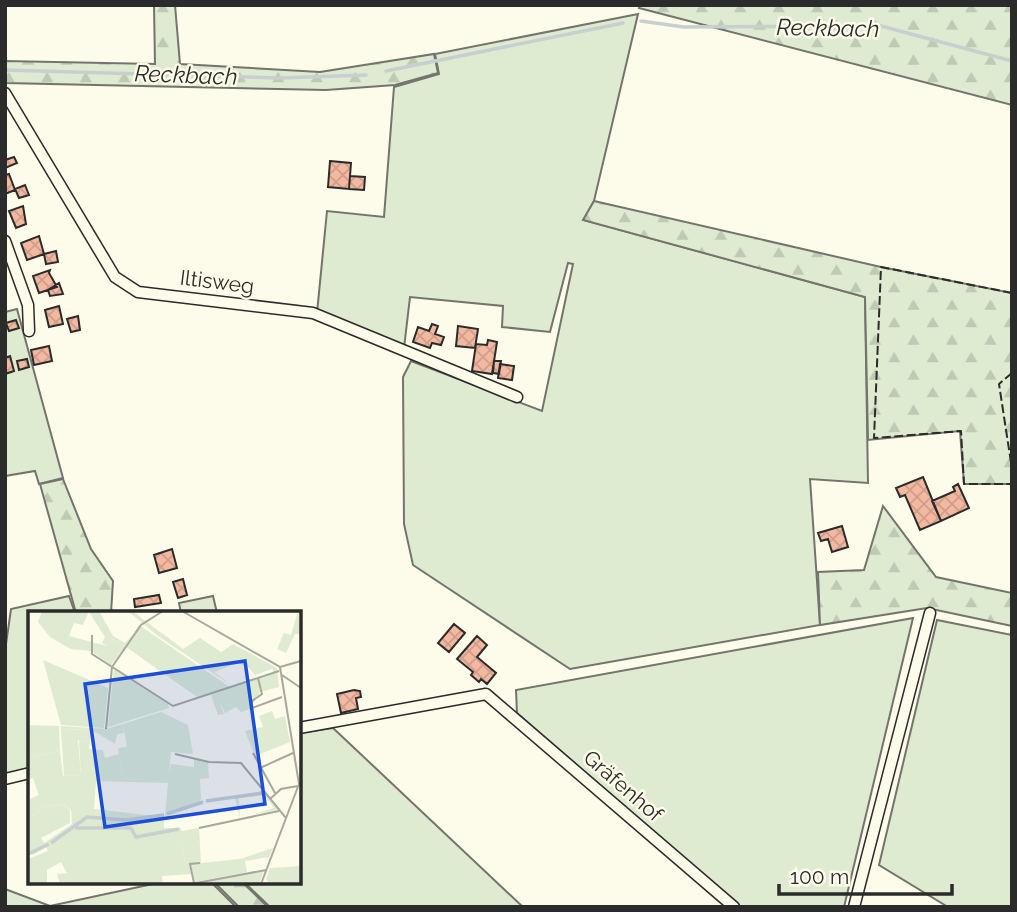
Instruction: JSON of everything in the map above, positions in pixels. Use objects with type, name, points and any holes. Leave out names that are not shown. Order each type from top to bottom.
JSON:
[{"type":"street","name":"Iltisweg","points":[[5,93],[115,277],[138,292],[313,313],[517,397]]},
{"type":"street","points":[[5,241],[28,305],[29,331]]},
{"type":"street","points":[[855,907],[930,613]]},
{"type":"street","name":"Gräfenhof","points":[[301,728],[486,694],[734,907]]},
{"type":"street","points":[[5,779],[28,773]]},
{"type":"green space","points":[[154,5],[175,5],[180,64],[320,72],[434,54],[438,73],[395,85],[326,90],[5,83],[5,61],[155,64]]},
{"type":"green space","points":[[640,5],[1012,5],[1012,105],[639,8]]},
{"type":"green space","points":[[638,14],[594,201],[584,220],[865,297],[868,483],[810,479],[820,625],[570,669],[413,565],[404,524],[403,377],[411,361],[542,411],[573,264],[568,263],[550,332],[502,327],[503,306],[410,297],[404,348],[317,313],[327,211],[384,217],[394,87],[439,74],[435,54]]},
{"type":"green space","points":[[594,201],[881,267],[1012,293],[1012,484],[964,484],[960,431],[868,440],[865,297],[583,220]]},
{"type":"green space","points":[[17,309],[63,478],[39,484],[35,471],[5,476],[5,312]]},
{"type":"green space","points":[[63,479],[91,549],[113,581],[111,611],[75,611],[40,484]]},
{"type":"green space","points":[[883,506],[936,577],[1012,593],[1012,626],[927,608],[820,625],[818,572],[864,570]]},
{"type":"green space","points":[[69,596],[74,611],[28,611],[28,771],[5,776],[5,651],[11,609]]},
{"type":"green space","points":[[213,596],[217,611],[181,611],[179,603]]},
{"type":"green space","points":[[913,618],[844,907],[741,907],[517,713],[516,690]]},
{"type":"green space","points":[[937,620],[1012,635],[1012,907],[948,907],[879,865]]},
{"type":"green space","points":[[333,728],[523,907],[270,907],[246,884],[301,884],[301,733]]},
{"type":"green space","points":[[153,884],[213,884],[236,907],[5,907],[5,889],[50,906]]},
{"type":"green space","points":[[216,884],[244,884],[268,907],[239,907]]},
{"type":"building","points":[[14,157],[17,163],[5,168],[5,160]]},
{"type":"building","points":[[330,161],[351,163],[349,189],[328,187]]},
{"type":"building","points":[[9,174],[15,190],[5,194],[5,175]]},
{"type":"building","points":[[350,176],[365,177],[364,190],[349,189]]},
{"type":"building","points":[[25,185],[29,195],[19,198],[15,189]]},
{"type":"building","points":[[23,206],[26,224],[16,228],[9,211]]},
{"type":"building","points":[[39,236],[44,254],[27,260],[21,243]]},
{"type":"building","points":[[56,251],[58,262],[46,264],[44,254]]},
{"type":"building","points":[[50,270],[57,287],[39,293],[33,276]]},
{"type":"building","points":[[59,283],[63,294],[50,296],[48,290]]},
{"type":"building","points":[[59,306],[63,324],[49,327],[45,310]]},
{"type":"building","points":[[78,316],[80,330],[71,332],[67,319]]},
{"type":"building","points":[[16,320],[19,328],[9,331],[6,323]]},
{"type":"building","points":[[432,324],[438,326],[435,334],[444,337],[441,345],[432,343],[430,348],[413,342],[418,327],[429,331]]},
{"type":"building","points":[[458,326],[478,329],[475,348],[456,346]]},
{"type":"building","points":[[488,340],[497,342],[492,374],[472,371],[476,344],[487,345]]},
{"type":"building","points":[[49,346],[52,361],[34,365],[31,350]]},
{"type":"building","points":[[10,356],[14,371],[5,374],[5,358]]},
{"type":"building","points":[[27,359],[29,367],[19,370],[17,361]]},
{"type":"building","points":[[494,361],[501,361],[499,374],[493,373]]},
{"type":"building","points":[[500,364],[514,366],[512,380],[498,378]]},
{"type":"building","points":[[923,477],[941,521],[920,530],[905,495],[900,497],[896,488]]},
{"type":"building","points":[[958,484],[969,508],[941,521],[932,501],[955,491],[953,487]]},
{"type":"building","points":[[842,526],[848,547],[832,552],[828,539],[821,541],[818,533]]},
{"type":"building","points":[[172,549],[177,568],[159,573],[154,555]]},
{"type":"building","points":[[183,579],[187,595],[178,598],[173,582]]},
{"type":"building","points":[[159,595],[161,603],[135,607],[134,599]]},
{"type":"building","points":[[454,624],[465,633],[449,652],[438,643]]},
{"type":"building","points":[[477,636],[487,645],[477,657],[496,673],[487,684],[481,679],[479,682],[471,675],[473,672],[457,659]]},
{"type":"building","points":[[360,691],[361,697],[356,698],[358,709],[341,713],[337,694]]},
{"type":"waterway","name":"Reckbach","points":[[641,21],[684,27],[881,26],[1012,61]]},
{"type":"waterway","name":"Reckbach","points":[[386,71],[623,23]]},
{"type":"waterway","name":"Reckbach","points":[[5,70],[280,78],[366,75]]},
{"type":"fence","points":[[1012,293],[881,267],[874,438],[961,431],[964,484],[1012,484]]},
{"type":"fence","points":[[1012,373],[999,384],[1012,469]]}]
